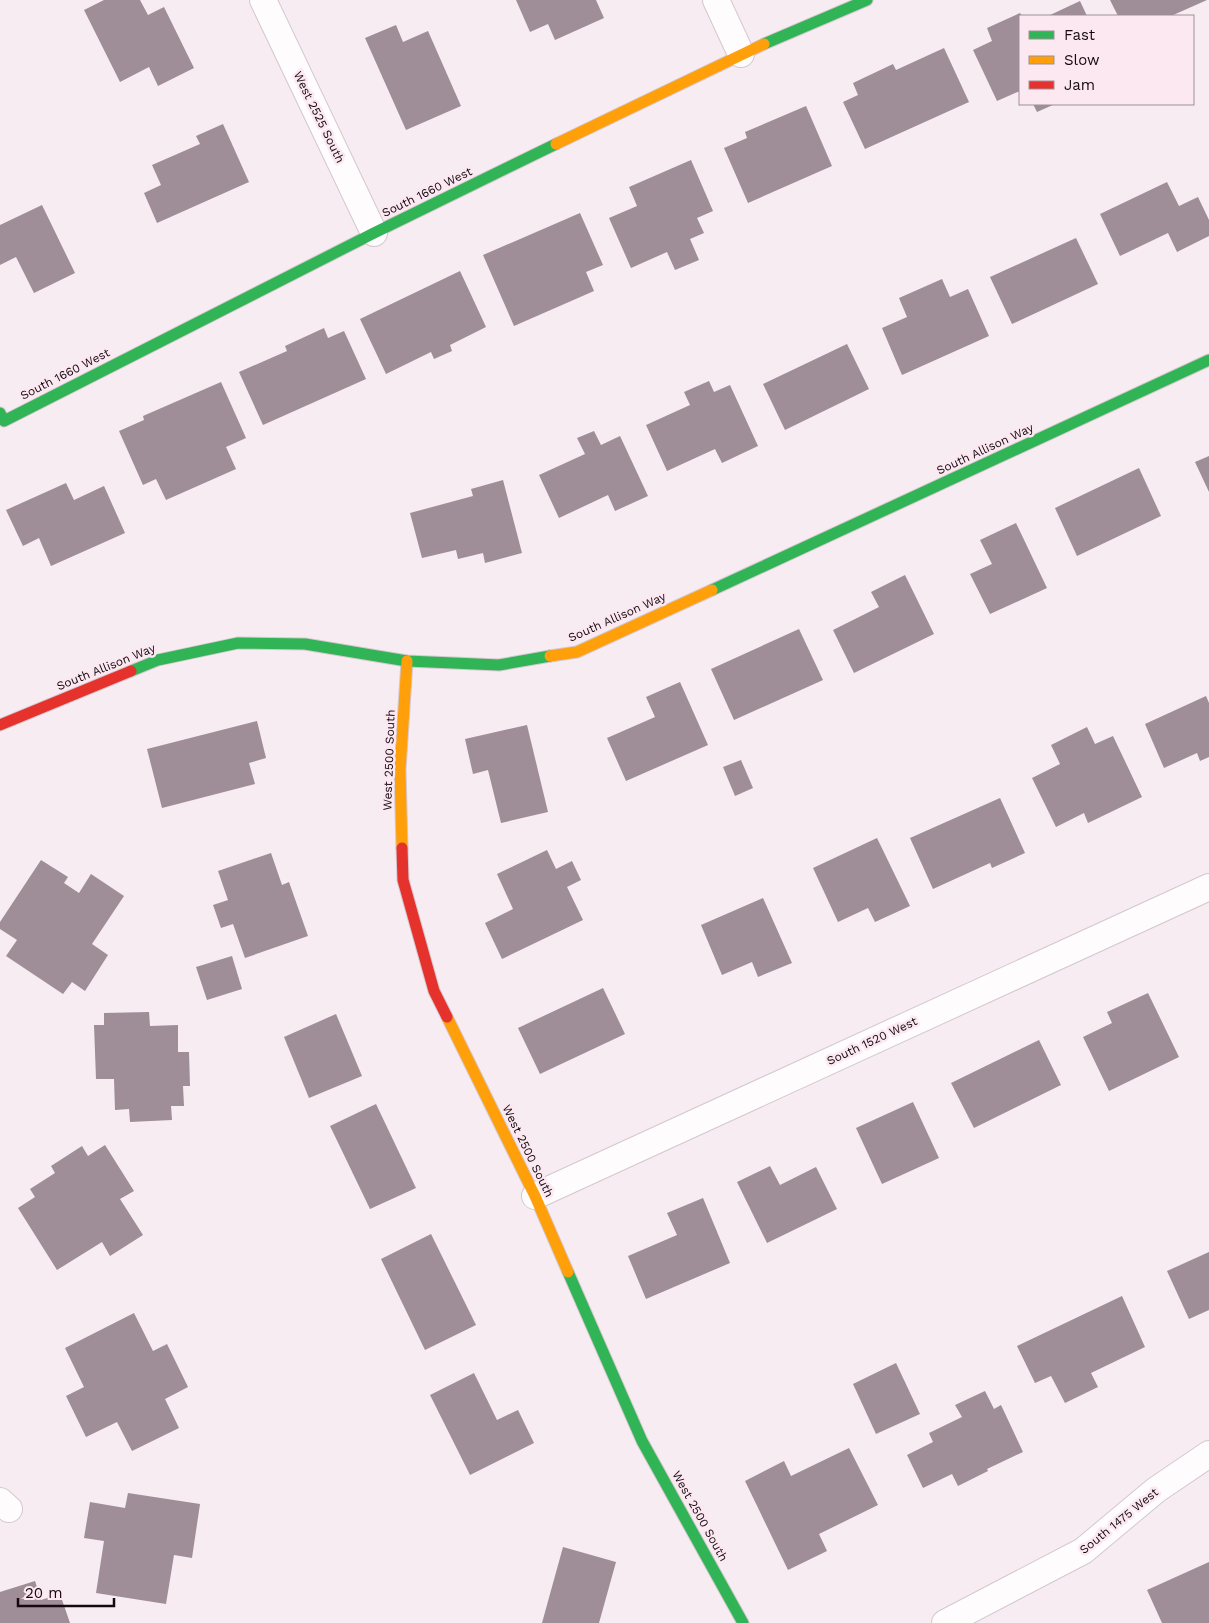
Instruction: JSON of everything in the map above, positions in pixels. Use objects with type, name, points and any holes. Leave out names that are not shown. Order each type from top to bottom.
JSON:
[{"type":"street","name":"West 2525 South","points":[[263,0],[374,233]]},
{"type":"street","points":[[716,0],[741,54]]},
{"type":"street","name":"South 1660 West","points":[[2,417],[741,54],[867,0]]},
{"type":"street","name":"South Allison Way","points":[[0,725],[158,660],[238,643],[305,644],[407,661],[500,665],[577,652],[1209,360]]},
{"type":"street","name":"West 2500 South","points":[[407,661],[400,770],[402,880],[434,991],[535,1196],[642,1441],[743,1623]]},
{"type":"street","name":"South 1520 West","points":[[535,1196],[1209,887]]},
{"type":"street","name":"South 1475 West","points":[[945,1623],[1083,1551],[1156,1490],[1209,1454]]},
{"type":"building","points":[[104,0],[140,0],[148,15],[164,7],[194,68],[158,86],[149,67],[120,82],[84,10]]},
{"type":"building","points":[[516,0],[596,0],[604,18],[555,40],[548,24],[530,32]]},
{"type":"building","points":[[1110,0],[1207,0],[1173,15],[1118,15]]},
{"type":"building","points":[[1080,1],[1087,15],[1050,15]]},
{"type":"building","points":[[1020,13],[1021,15],[1019,15],[1019,91],[997,101],[973,50],[992,41],[987,28]]},
{"type":"building","points":[[396,25],[403,42],[428,31],[461,106],[406,130],[365,38]]},
{"type":"building","points":[[944,48],[969,102],[865,149],[843,102],[858,95],[853,83],[893,64],[896,70]]},
{"type":"building","points":[[1034,105],[1053,105],[1037,112]]},
{"type":"building","points":[[806,106],[832,166],[748,203],[724,148],[747,138],[745,132]]},
{"type":"building","points":[[223,124],[249,182],[157,223],[144,193],[161,185],[152,165],[200,144],[196,136]]},
{"type":"building","points":[[691,160],[713,211],[697,218],[704,233],[690,239],[699,260],[675,270],[667,252],[631,268],[609,218],[637,206],[629,187]]},
{"type":"building","points":[[1167,182],[1179,206],[1198,197],[1209,220],[1209,236],[1177,252],[1168,233],[1120,256],[1100,214]]},
{"type":"building","points":[[42,205],[75,273],[34,293],[16,257],[0,265],[0,225]]},
{"type":"building","points":[[580,213],[603,265],[586,272],[594,291],[514,326],[483,255]]},
{"type":"building","points":[[1076,238],[1098,284],[1012,324],[990,277]]},
{"type":"building","points":[[460,271],[486,327],[450,345],[452,351],[434,359],[431,352],[386,374],[360,319]]},
{"type":"building","points":[[942,279],[950,297],[968,289],[989,336],[902,375],[882,328],[907,317],[899,298]]},
{"type":"building","points":[[324,328],[328,338],[344,331],[366,379],[263,425],[239,372],[287,351],[285,346]]},
{"type":"building","points":[[847,344],[869,389],[785,430],[763,384]]},
{"type":"building","points":[[709,381],[714,392],[730,385],[758,446],[722,463],[715,449],[667,471],[646,425],[690,405],[684,392]]},
{"type":"building","points":[[221,382],[246,438],[226,447],[236,469],[166,500],[156,479],[143,485],[119,431],[144,420],[143,416]]},
{"type":"building","points":[[594,431],[601,445],[620,436],[648,496],[615,511],[608,495],[559,518],[539,475],[585,454],[577,438]]},
{"type":"building","points":[[1209,456],[1209,492],[1195,462]]},
{"type":"building","points":[[1139,468],[1161,516],[1077,556],[1055,508]]},
{"type":"building","points":[[503,480],[522,553],[485,563],[483,553],[458,559],[456,550],[422,558],[410,513],[473,496],[471,489]]},
{"type":"building","points":[[66,483],[74,500],[104,486],[125,533],[51,566],[39,538],[23,546],[6,510]]},
{"type":"building","points":[[1016,523],[1047,588],[990,614],[970,574],[992,564],[980,540]]},
{"type":"building","points":[[905,575],[934,634],[854,673],[833,630],[879,607],[871,592]]},
{"type":"building","points":[[799,629],[823,680],[734,720],[711,669]]},
{"type":"building","points":[[680,682],[708,745],[626,781],[607,738],[655,717],[646,697]]},
{"type":"building","points":[[1206,696],[1209,703],[1209,757],[1200,761],[1197,753],[1164,768],[1145,724]]},
{"type":"building","points":[[257,721],[266,758],[249,763],[255,784],[162,808],[147,749]]},
{"type":"building","points":[[527,725],[548,812],[501,823],[488,770],[473,774],[465,739]]},
{"type":"building","points":[[1087,727],[1095,744],[1113,736],[1142,797],[1088,823],[1084,813],[1056,827],[1032,778],[1060,764],[1051,745]]},
{"type":"building","points":[[741,760],[753,788],[735,796],[723,767]]},
{"type":"building","points":[[1000,798],[1025,853],[992,868],[990,863],[933,889],[910,838]]},
{"type":"building","points":[[877,838],[910,906],[875,922],[868,908],[838,922],[813,868]]},
{"type":"building","points":[[547,850],[556,869],[572,861],[581,880],[567,887],[583,920],[502,959],[485,923],[513,909],[497,874]]},
{"type":"building","points":[[271,853],[282,885],[289,882],[308,936],[245,958],[233,924],[221,928],[213,905],[228,900],[218,871]]},
{"type":"building","points":[[41,860],[68,877],[64,883],[79,893],[91,874],[124,896],[92,944],[108,955],[85,991],[72,982],[63,994],[6,956],[17,940],[0,929],[0,922]]},
{"type":"building","points":[[763,898],[792,963],[758,977],[752,962],[722,975],[701,925]]},
{"type":"building","points":[[232,956],[242,989],[207,1000],[196,967]]},
{"type":"building","points":[[603,988],[625,1034],[540,1074],[518,1028]]},
{"type":"building","points":[[1148,993],[1179,1057],[1109,1091],[1083,1037],[1112,1023],[1107,1012]]},
{"type":"building","points":[[149,1012],[150,1026],[178,1025],[178,1052],[189,1052],[190,1086],[183,1086],[184,1106],[171,1106],[172,1120],[130,1122],[129,1109],[115,1110],[114,1079],[96,1079],[94,1025],[104,1025],[104,1013]]},
{"type":"building","points":[[336,1014],[362,1076],[309,1098],[284,1037]]},
{"type":"building","points":[[1039,1040],[1061,1085],[974,1128],[951,1083]]},
{"type":"building","points":[[913,1102],[939,1158],[882,1184],[856,1128]]},
{"type":"building","points":[[376,1104],[416,1188],[370,1209],[330,1126]]},
{"type":"building","points":[[105,1145],[134,1191],[120,1199],[143,1235],[110,1256],[102,1242],[57,1270],[18,1208],[35,1197],[30,1189],[55,1173],[51,1166],[82,1146],[88,1156]]},
{"type":"building","points":[[770,1166],[780,1185],[816,1167],[837,1209],[767,1243],[737,1182]]},
{"type":"building","points":[[703,1198],[730,1263],[646,1299],[628,1256],[677,1235],[667,1213]]},
{"type":"building","points":[[431,1234],[476,1325],[425,1350],[381,1259]]},
{"type":"building","points":[[1209,1252],[1209,1310],[1189,1319],[1167,1271]]},
{"type":"building","points":[[1122,1296],[1145,1347],[1091,1373],[1098,1387],[1065,1403],[1051,1376],[1035,1383],[1017,1346]]},
{"type":"building","points":[[134,1313],[153,1351],[167,1344],[188,1387],[165,1399],[179,1428],[132,1451],[117,1422],[86,1437],[66,1396],[84,1387],[65,1348]]},
{"type":"building","points":[[896,1363],[920,1414],[876,1434],[853,1384]]},
{"type":"building","points":[[474,1373],[497,1420],[518,1410],[534,1443],[470,1475],[430,1395]]},
{"type":"building","points":[[985,1391],[994,1409],[1001,1405],[1023,1452],[987,1469],[988,1471],[958,1486],[952,1474],[923,1488],[907,1455],[933,1442],[929,1433],[962,1417],[955,1405]]},
{"type":"building","points":[[849,1448],[878,1505],[819,1534],[827,1551],[788,1570],[745,1481],[784,1461],[791,1476]]},
{"type":"building","points":[[128,1493],[200,1504],[192,1558],[174,1555],[166,1604],[96,1593],[104,1541],[84,1538],[90,1502],[125,1508]]},
{"type":"building","points":[[563,1547],[616,1562],[599,1623],[542,1623]]},
{"type":"building","points":[[1209,1562],[1209,1623],[1162,1623],[1147,1590]]},
{"type":"building","points":[[35,1581],[41,1600],[60,1594],[70,1623],[0,1623],[0,1592]]},
{"type":"traffic: fast","points":[[764,44],[867,0]]},
{"type":"traffic: fast","points":[[0,413],[4,421],[374,233],[556,144]]},
{"type":"traffic: fast","points":[[712,590],[1209,360]]},
{"type":"traffic: fast","points":[[131,671],[158,660],[238,643],[305,644],[407,661],[499,665],[550,656]]},
{"type":"traffic: fast","points":[[568,1272],[642,1441],[743,1623]]},
{"type":"traffic: slow","points":[[556,144],[764,44]]},
{"type":"traffic: slow","points":[[550,656],[577,652],[712,590]]},
{"type":"traffic: slow","points":[[402,848],[400,770],[407,661]]},
{"type":"traffic: slow","points":[[447,1017],[535,1196],[568,1272]]},
{"type":"traffic: jam","points":[[0,725],[131,671]]},
{"type":"traffic: jam","points":[[402,848],[403,880],[434,991],[447,1017]]}]
